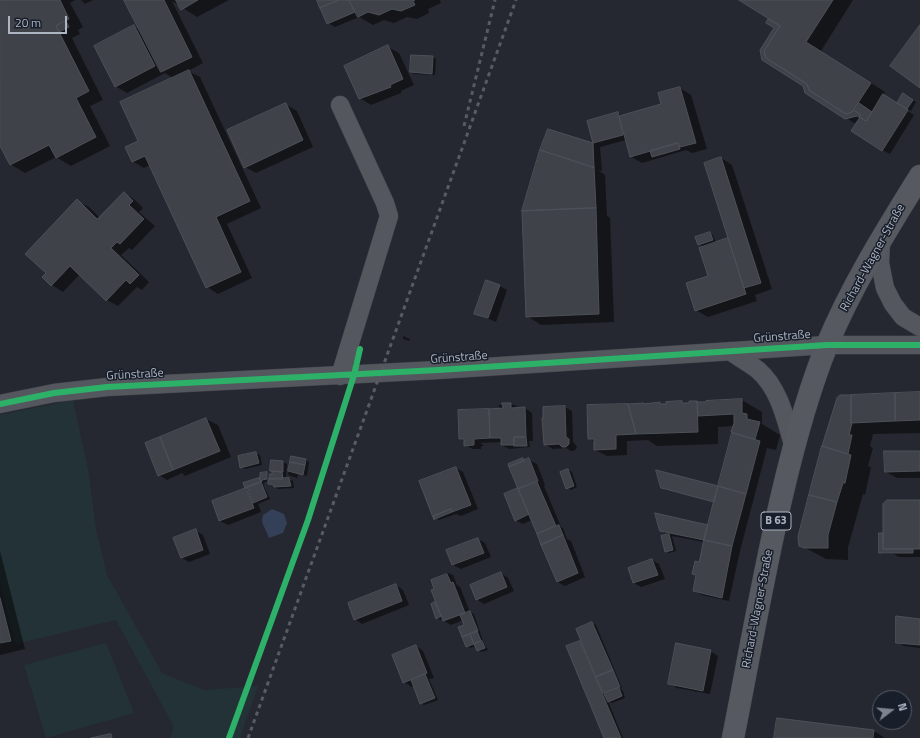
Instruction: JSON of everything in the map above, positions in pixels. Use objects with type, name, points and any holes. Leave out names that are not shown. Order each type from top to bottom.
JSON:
[{"type":"main road","name":"Richard-Wagner-Straße","points":[[733,738],[767,560],[801,419],[827,345],[849,296],[920,176]]},
{"type":"street","points":[[340,105],[385,203],[389,216],[340,376]]},
{"type":"street","points":[[881,240],[880,263],[885,288],[893,304],[902,316],[920,326]]},
{"type":"street","name":"Grünstraße","points":[[0,404],[54,393],[92,389],[340,376],[827,345],[920,345]]},
{"type":"street","name":"Grünstraße","points":[[730,351],[759,371],[774,389],[794,448]]},
{"type":"shaded area","points":[[73,400],[88,469],[96,529],[107,575],[162,673],[204,690],[258,686],[240,738],[170,738],[174,727],[116,620],[15,644],[0,584],[0,415]]},
{"type":"shaded area","points":[[106,643],[134,713],[46,738],[24,665]]},
{"type":"water","points":[[272,509],[284,514],[287,523],[283,533],[269,538],[262,522],[263,515]]},
{"type":"building","points":[[0,0],[60,0],[69,19],[56,26],[89,91],[76,98],[96,137],[56,158],[49,145],[10,165],[0,146]]},
{"type":"building","points":[[124,0],[164,0],[192,57],[161,72]]},
{"type":"building","points":[[176,0],[198,0],[181,10]]},
{"type":"building","points":[[317,0],[339,0],[320,8]]},
{"type":"building","points":[[339,0],[349,0],[355,12],[327,24],[320,8]]},
{"type":"building","points":[[349,0],[415,0],[413,1],[415,5],[401,11],[392,9],[379,15],[368,12],[358,17]]},
{"type":"building","points":[[739,0],[833,0],[806,42],[871,83],[852,112],[846,114],[809,90],[807,84],[766,58],[764,51],[780,26]]},
{"type":"building","points":[[768,19],[780,26],[764,51],[766,58],[807,84],[809,90],[846,114],[854,110],[861,115],[859,117],[857,116],[845,119],[805,93],[803,86],[762,60],[760,50],[774,28],[766,23]]},
{"type":"building","points":[[66,21],[69,27],[59,32],[56,26]]},
{"type":"building","points":[[134,25],[155,66],[115,87],[94,46]]},
{"type":"building","points":[[920,25],[920,88],[890,66]]},
{"type":"building","points":[[388,45],[403,79],[390,85],[391,87],[359,99],[344,66]]},
{"type":"building","points":[[411,55],[433,56],[432,74],[410,72]]},
{"type":"building","points":[[189,70],[250,201],[216,217],[241,272],[206,288],[145,156],[132,162],[125,147],[138,141],[120,102]]},
{"type":"building","points":[[680,87],[696,143],[680,147],[678,143],[630,157],[619,116],[661,104],[658,93]]},
{"type":"building","points":[[903,93],[913,100],[907,109],[897,103]]},
{"type":"building","points":[[883,94],[908,110],[882,151],[851,131],[860,117],[866,121]]},
{"type":"building","points":[[286,103],[303,140],[244,168],[227,130]]},
{"type":"building","points":[[859,103],[872,112],[866,121],[859,117],[861,115],[854,110]]},
{"type":"building","points":[[618,112],[623,135],[593,143],[587,121]]},
{"type":"building","points":[[548,129],[593,143],[594,168],[540,150]]},
{"type":"building","points":[[678,143],[680,149],[652,157],[650,151]]},
{"type":"building","points":[[540,150],[594,167],[596,208],[522,211]]},
{"type":"building","points":[[721,157],[761,283],[744,288],[704,163]]},
{"type":"building","points":[[124,192],[133,201],[129,205],[144,219],[120,244],[117,242],[111,248],[139,275],[130,284],[126,280],[106,301],[70,266],[51,286],[42,277],[46,273],[25,254],[77,199],[97,219]]},
{"type":"building","points":[[596,208],[599,314],[526,317],[522,211]]},
{"type":"building","points":[[710,232],[713,240],[698,245],[695,237]]},
{"type":"building","points":[[728,238],[746,294],[695,311],[686,283],[708,276],[699,248]]},
{"type":"building","points":[[486,280],[500,285],[488,318],[474,314]]},
{"type":"building","points":[[920,392],[920,420],[895,421],[895,393]]},
{"type":"building","points":[[895,393],[895,421],[851,423],[851,395]]},
{"type":"building","points":[[840,395],[851,395],[852,423],[849,435],[852,435],[848,454],[822,446],[837,398]]},
{"type":"building","points":[[742,399],[742,413],[747,414],[747,419],[760,422],[755,439],[731,432],[734,423],[734,414],[698,416],[697,401],[706,402]]},
{"type":"building","points":[[682,401],[682,403],[689,403],[689,401],[697,401],[698,432],[636,434],[628,404],[660,402],[660,404],[666,404],[666,402]]},
{"type":"building","points":[[502,403],[511,403],[511,408],[525,407],[526,437],[514,437],[514,445],[501,445],[501,438],[490,438],[489,409],[503,408]]},
{"type":"building","points":[[628,404],[636,434],[616,435],[616,449],[594,450],[594,439],[588,439],[587,405]]},
{"type":"building","points":[[565,406],[566,437],[569,439],[569,444],[566,447],[562,447],[559,444],[544,445],[542,418],[543,407]]},
{"type":"building","points":[[489,409],[490,438],[474,439],[474,445],[464,446],[464,439],[459,439],[458,410]]},
{"type":"building","points":[[206,418],[220,451],[173,470],[160,437]]},
{"type":"building","points":[[732,433],[760,441],[746,494],[718,486]]},
{"type":"building","points":[[160,437],[173,470],[158,476],[145,443]]},
{"type":"building","points":[[514,437],[526,437],[527,446],[514,446]]},
{"type":"building","points":[[822,446],[851,455],[845,483],[843,483],[837,502],[809,495]]},
{"type":"building","points":[[884,451],[920,451],[920,471],[885,472]]},
{"type":"building","points":[[256,452],[259,463],[240,468],[238,456]]},
{"type":"building","points":[[291,456],[306,459],[305,465],[290,462]]},
{"type":"building","points":[[523,458],[524,461],[509,467],[508,464]]},
{"type":"building","points":[[529,458],[538,481],[518,489],[509,467]]},
{"type":"building","points":[[271,460],[283,461],[283,472],[270,471]]},
{"type":"building","points":[[290,462],[305,465],[303,475],[288,471]]},
{"type":"building","points":[[456,467],[471,505],[452,512],[451,509],[434,516],[434,520],[419,481]]},
{"type":"building","points":[[568,469],[574,486],[566,489],[560,472]]},
{"type":"building","points":[[656,470],[718,486],[714,502],[661,488]]},
{"type":"building","points":[[272,471],[282,472],[283,479],[269,479],[269,474],[272,474]]},
{"type":"building","points":[[267,472],[267,479],[262,480],[261,482],[259,478],[260,473]]},
{"type":"building","points":[[259,478],[261,482],[245,488],[243,483]]},
{"type":"building","points":[[289,478],[291,486],[274,487],[273,485],[268,484],[268,479]]},
{"type":"building","points":[[261,482],[267,497],[253,503],[247,487]]},
{"type":"building","points":[[537,482],[556,526],[537,534],[518,489]]},
{"type":"building","points":[[718,486],[746,494],[732,546],[704,540]]},
{"type":"building","points":[[246,488],[254,508],[219,521],[212,501]]},
{"type":"building","points":[[518,488],[529,514],[515,521],[504,494]]},
{"type":"building","points":[[809,495],[837,502],[828,535],[828,548],[804,548],[799,546],[798,537]]},
{"type":"building","points":[[887,500],[920,500],[920,549],[883,549],[883,504]]},
{"type":"building","points":[[451,509],[452,512],[435,519],[434,516]]},
{"type":"building","points":[[655,513],[708,525],[704,540],[660,531]]},
{"type":"building","points":[[559,525],[563,535],[541,545],[537,534]]},
{"type":"building","points":[[196,529],[203,550],[181,558],[173,538]]},
{"type":"building","points":[[879,533],[883,533],[883,549],[913,549],[913,553],[879,553]]},
{"type":"building","points":[[669,534],[673,550],[665,552],[661,536]]},
{"type":"building","points":[[563,535],[578,573],[557,582],[541,545]]},
{"type":"building","points":[[478,538],[484,553],[452,565],[446,550]]},
{"type":"building","points":[[704,540],[732,546],[722,598],[693,591],[696,575],[692,574],[695,561],[699,562]]},
{"type":"building","points":[[652,559],[658,575],[633,583],[628,568]]},
{"type":"building","points":[[501,572],[507,587],[476,600],[470,585]]},
{"type":"building","points":[[447,574],[451,583],[453,582],[465,613],[443,621],[431,590],[434,589],[431,580]]},
{"type":"building","points":[[396,584],[402,601],[354,620],[348,603]]},
{"type":"building","points":[[0,598],[11,641],[0,643]]},
{"type":"building","points":[[435,602],[441,616],[436,619],[431,604]]},
{"type":"building","points":[[470,611],[478,631],[462,637],[458,627],[464,625],[460,615]]},
{"type":"building","points":[[896,616],[920,619],[920,645],[896,643]]},
{"type":"building","points":[[592,622],[613,670],[596,677],[576,629]]},
{"type":"building","points":[[477,631],[481,641],[474,644],[470,634]]},
{"type":"building","points":[[470,634],[474,644],[466,647],[462,637]]},
{"type":"building","points":[[482,641],[485,648],[477,651],[474,644]]},
{"type":"building","points":[[580,641],[621,738],[604,738],[566,646]]},
{"type":"building","points":[[676,643],[711,650],[703,691],[668,684]]},
{"type":"building","points":[[416,645],[427,673],[403,683],[392,655]]},
{"type":"building","points":[[613,670],[620,687],[603,693],[596,677]]},
{"type":"building","points":[[425,674],[435,698],[420,704],[411,680]]},
{"type":"building","points":[[619,688],[622,696],[608,702],[604,694]]},
{"type":"building","points":[[777,718],[874,730],[873,738],[774,738]]},
{"type":"building","points":[[111,734],[112,738],[91,738]]},
{"type":"railway","points":[[464,126],[495,0]]},
{"type":"railway","points":[[248,738],[516,0]]},
{"type":"cycle path","points":[[0,404],[54,393],[107,387],[438,370],[827,345],[920,345]]},
{"type":"cycle path","points":[[229,738],[308,520],[354,375],[360,349]]}]
